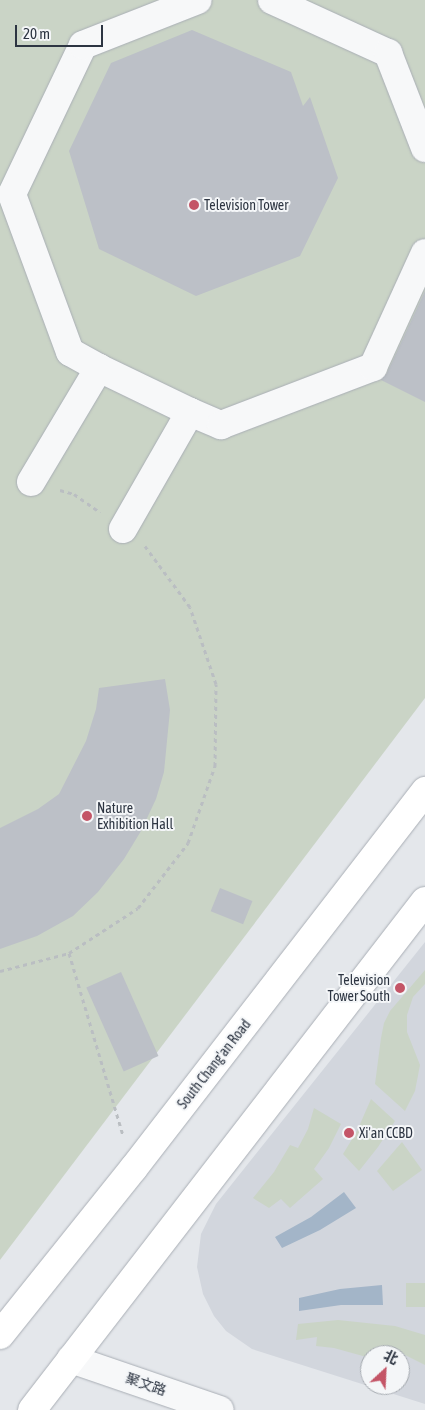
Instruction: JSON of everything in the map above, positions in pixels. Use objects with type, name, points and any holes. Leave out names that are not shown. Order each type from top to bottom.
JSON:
[{"type":"main road","name":"South Chang'an Road","points":[[0,1335],[133,1169],[425,791]]},
{"type":"main road","points":[[32,1410],[425,902]]},
{"type":"street","points":[[198,0],[83,46],[12,194],[70,352],[190,412],[221,425],[374,367],[425,253]]},
{"type":"street","points":[[272,0],[313,8],[388,53],[425,148]]},
{"type":"street","points":[[31,482],[99,368]]},
{"type":"street","points":[[123,528],[190,412]]},
{"type":"street","name":"聚文路","points":[[71,1359],[220,1410]]},
{"type":"path","points":[[0,971],[69,953],[138,908],[188,843],[215,766],[216,684],[190,607],[141,541],[74,494],[31,482]]},
{"type":"path","points":[[69,953],[133,1169]]},
{"type":"shaded area","name":"Xi'an CCBD","points":[[425,942],[425,1404],[397,1395],[410,1395],[410,1345],[360,1345],[360,1383],[252,1349],[226,1331],[214,1316],[203,1294],[197,1267],[201,1234],[216,1204]]},
{"type":"green space","points":[[0,0],[425,0],[425,698],[0,1260]]},
{"type":"green space","points":[[425,970],[425,984],[413,997],[407,1015],[407,1032],[420,1065],[415,1091],[405,1111],[375,1084],[381,1038],[384,1023],[390,1011]]},
{"type":"green space","points":[[371,1099],[395,1121],[359,1171],[343,1154],[357,1131]]},
{"type":"green space","points":[[314,1108],[341,1124],[329,1148],[314,1169],[323,1179],[290,1208],[281,1199],[269,1208],[253,1198],[274,1172],[290,1145],[298,1148],[308,1129]]},
{"type":"green space","points":[[402,1142],[422,1170],[393,1191],[377,1171]]},
{"type":"green space","points":[[406,1283],[425,1283],[425,1307],[406,1307]]},
{"type":"green space","points":[[338,1320],[395,1326],[425,1335],[425,1365],[410,1358],[410,1345],[360,1345],[360,1355],[334,1348],[316,1346],[317,1337],[296,1340],[298,1324]]},
{"type":"water","points":[[344,1192],[356,1208],[320,1230],[282,1248],[275,1237],[311,1217]]},
{"type":"water","points":[[382,1285],[383,1305],[341,1305],[299,1311],[299,1298],[340,1289]]},
{"type":"building","name":"Television Tower","points":[[192,30],[291,72],[303,106],[310,97],[338,178],[300,256],[196,296],[99,249],[69,151],[111,63]]},
{"type":"building","points":[[425,291],[425,402],[381,380],[387,373]]},
{"type":"building","name":"Nature Exhibition Hall","points":[[165,679],[170,710],[164,772],[156,799],[141,831],[124,859],[98,892],[73,916],[37,936],[0,949],[0,828],[38,809],[59,794],[86,741],[96,709],[99,688]]},
{"type":"building","points":[[220,888],[252,901],[243,924],[211,911]]},
{"type":"building","points":[[121,972],[158,1056],[124,1072],[86,987]]},
{"type":"place","name":"Television Tower","points":[[194,205]]},
{"type":"place","name":"Nature Exhibition Hall","points":[[87,816]]},
{"type":"place","name":"Television Tower South","points":[[400,988]]},
{"type":"place","name":"Xi'an CCBD","points":[[349,1133]]}]
